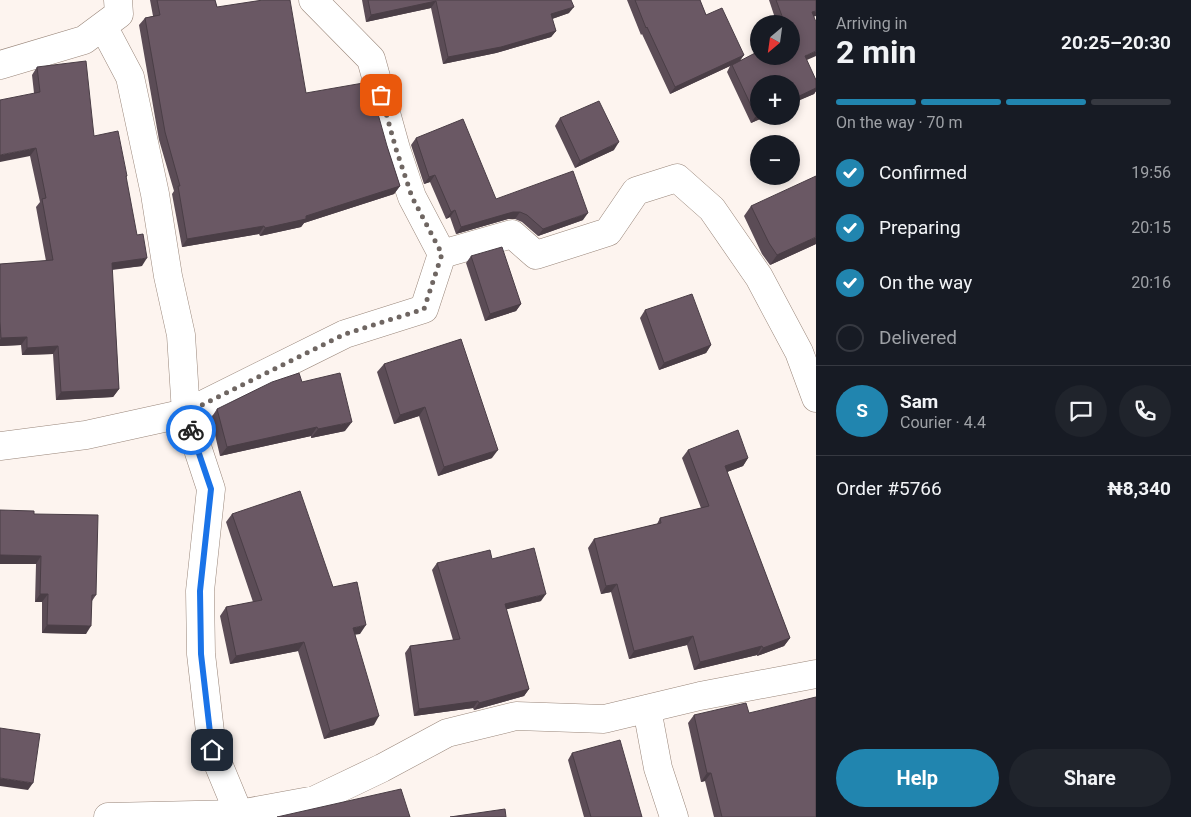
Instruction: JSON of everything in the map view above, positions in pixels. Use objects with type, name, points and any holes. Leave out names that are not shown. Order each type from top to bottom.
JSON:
[{"type":"street","points":[[0,65],[84,40],[118,14],[118,0]]},
{"type":"street","points":[[0,446],[86,435],[186,413],[345,334],[424,309],[442,254],[412,197],[396,149],[371,58],[312,0]]},
{"type":"street","points":[[103,26],[130,77],[181,335],[186,413],[211,489],[200,591],[201,654],[212,750],[239,814]]},
{"type":"street","points":[[442,254],[512,234],[536,255],[608,232],[636,191],[677,178],[712,209],[759,277],[799,352],[816,398]]},
{"type":"street","points":[[108,817],[239,814],[315,800],[382,768],[447,733],[516,716],[604,719],[700,696],[816,674]]},
{"type":"street","points":[[648,709],[658,768],[674,817]]},
{"type":"building","points":[[157,0],[215,0],[217,7],[263,0],[290,0],[306,93],[369,82],[400,186],[306,216],[306,219],[265,228],[264,226],[187,239],[178,186],[180,186],[165,132],[145,18],[160,15]]},
{"type":"building","points":[[368,0],[571,0],[574,7],[551,14],[556,31],[501,47],[448,57],[436,1],[371,15]]},
{"type":"building","points":[[635,0],[700,0],[706,15],[722,8],[744,55],[675,87],[646,28]]},
{"type":"building","points":[[776,0],[816,0],[816,11],[812,12],[816,22],[816,51],[805,56],[816,80],[816,88],[800,96],[800,75],[750,75],[750,103],[732,65],[750,56],[750,65],[800,65],[800,15],[782,15]]},
{"type":"building","points":[[86,61],[94,136],[118,131],[137,235],[143,234],[147,258],[112,263],[119,389],[61,392],[58,346],[27,348],[27,337],[1,338],[0,264],[53,260],[42,199],[46,198],[36,148],[0,155],[0,100],[40,92],[37,67]]},
{"type":"building","points":[[599,101],[619,142],[580,161],[560,118]]},
{"type":"building","points":[[463,119],[496,199],[573,171],[588,213],[543,229],[527,215],[520,212],[513,212],[461,227],[455,210],[451,212],[435,175],[429,177],[416,138]]},
{"type":"building","points":[[816,176],[816,237],[777,255],[751,206]]},
{"type":"building","points":[[502,247],[521,304],[490,314],[471,256]]},
{"type":"building","points":[[692,294],[711,345],[664,363],[645,310]]},
{"type":"building","points":[[461,339],[498,450],[444,467],[425,407],[400,415],[384,364]]},
{"type":"building","points":[[299,373],[302,382],[340,373],[352,422],[318,429],[317,427],[227,447],[217,409],[272,382]]},
{"type":"building","points":[[738,430],[748,458],[725,466],[790,638],[763,648],[762,646],[700,662],[693,636],[634,651],[617,584],[606,586],[594,539],[661,523],[660,518],[709,506],[688,450]]},
{"type":"building","points":[[300,491],[333,587],[357,582],[366,625],[353,628],[379,716],[330,731],[304,642],[236,656],[226,607],[262,600],[232,514]]},
{"type":"building","points":[[0,510],[34,511],[34,514],[98,515],[96,595],[92,595],[91,626],[47,625],[48,594],[40,594],[41,556],[0,555]]},
{"type":"building","points":[[534,548],[546,594],[505,604],[529,689],[479,703],[478,701],[419,709],[410,646],[460,639],[437,563],[490,550],[492,559]]},
{"type":"building","points":[[816,697],[816,817],[722,817],[711,773],[707,773],[694,715],[746,703],[749,713]]},
{"type":"building","points":[[0,728],[40,734],[33,783],[0,778]]},
{"type":"building","points":[[620,740],[642,817],[591,817],[572,753]]},
{"type":"building","points":[[401,789],[410,817],[277,817]]},
{"type":"building","points":[[505,809],[506,817],[450,817]]},
{"type":"way so far","points":[[191,430],[186,413],[345,334],[424,309],[442,254],[412,197],[381,95]]},
{"type":"route","points":[[191,430],[211,489],[200,591],[201,654],[212,750]]}]
